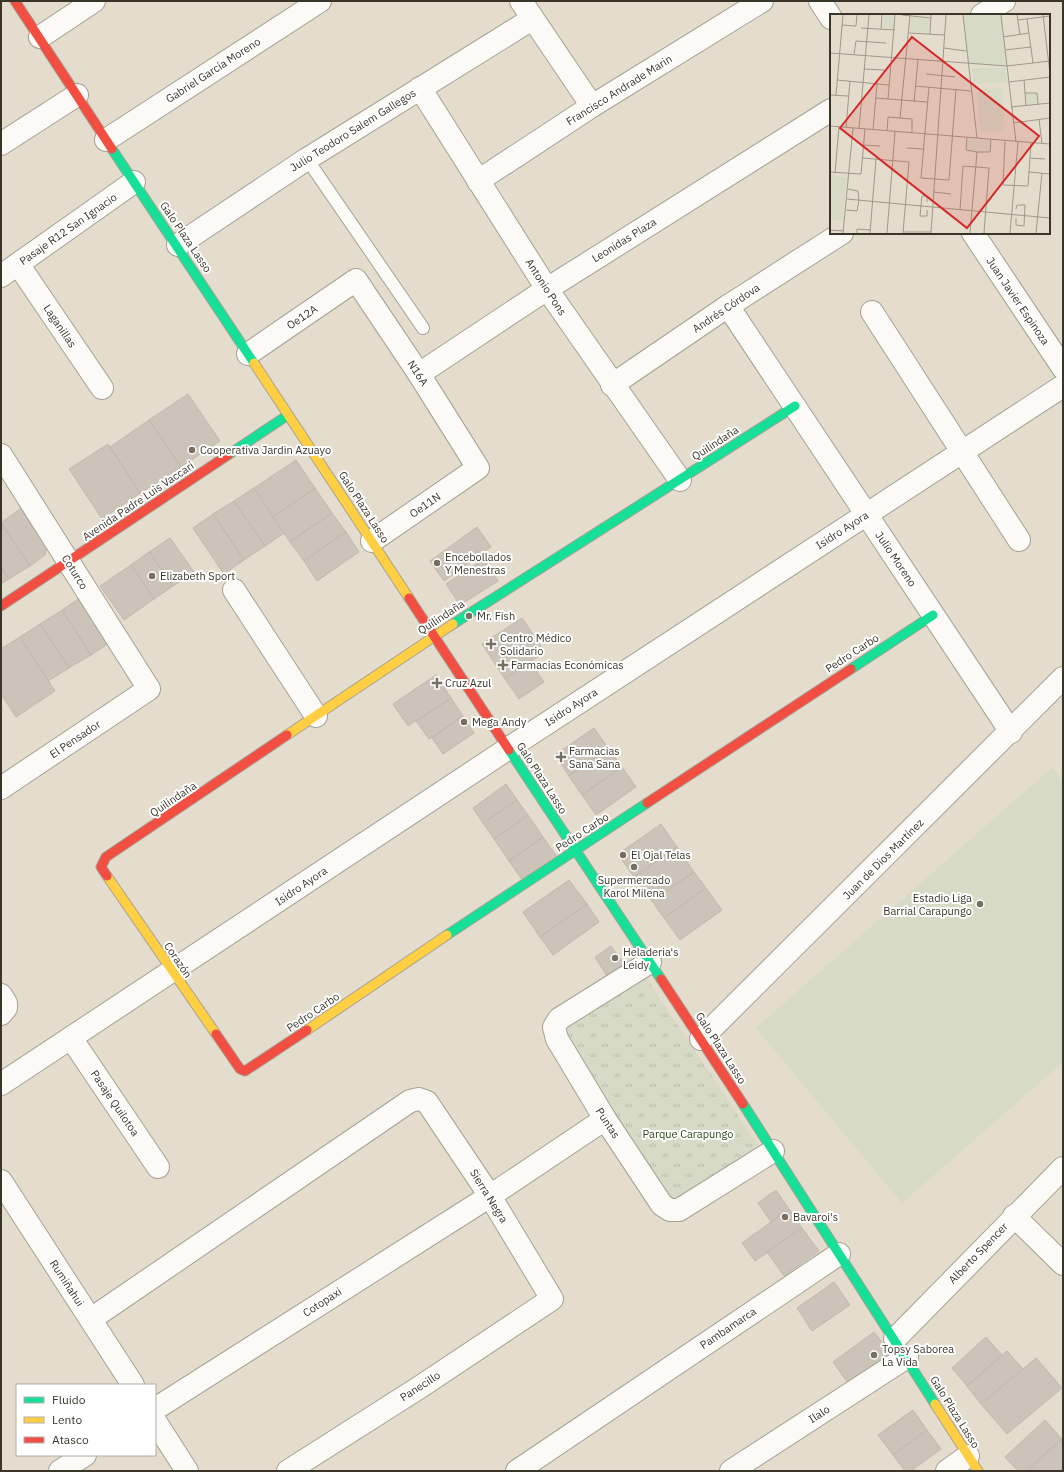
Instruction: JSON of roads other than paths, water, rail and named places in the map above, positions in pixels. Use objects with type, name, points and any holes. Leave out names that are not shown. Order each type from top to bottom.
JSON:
[{"type":"street","name":"Galo Plaza Lasso","points":[[15,1],[134,182],[178,245],[288,415],[701,1039],[907,1357],[973,1464]]},
{"type":"street","points":[[40,37],[94,1]]},
{"type":"street","name":"Gabriel García Moreno","points":[[106,140],[320,1]]},
{"type":"street","points":[[521,1],[592,106]]},
{"type":"street","name":"Francisco Andrade Marin","points":[[478,181],[592,106],[762,1]]},
{"type":"street","points":[[820,1],[830,16]]},
{"type":"street","points":[[984,14],[1004,1]]},
{"type":"street","name":"Julio Teodoro Salem Gallegos","points":[[178,245],[306,159],[532,19]]},
{"type":"street","name":"Antonio Pons","points":[[420,88],[547,288],[612,385],[680,480]]},
{"type":"street","points":[[1,144],[76,95]]},
{"type":"street","name":"Leonidas Plaza","points":[[419,374],[547,288],[830,111]]},
{"type":"street","name":"Pasaje R12 San Ignacio","points":[[9,270],[134,182]]},
{"type":"street","name":"Andrés Córdova","points":[[612,385],[728,306],[840,234]]},
{"type":"street","name":"Juan Javier Espinoza","points":[[974,234],[1063,368]]},
{"type":"street","name":"Laganillas","points":[[9,270],[102,388]]},
{"type":"street","name":"Oe12A","points":[[248,354],[356,280]]},
{"type":"street","name":"N16A","points":[[356,280],[419,374],[478,468]]},
{"type":"street","name":"Julio Moreno","points":[[728,306],[1011,732]]},
{"type":"street","points":[[872,312],[1019,540]]},
{"type":"street","name":"Isidro Ayora","points":[[1,1084],[509,748],[1063,386]]},
{"type":"street","name":"Quilindaña","points":[[106,857],[434,636],[795,406]]},
{"type":"street","name":"Avenida Padre Luis Vaccari","points":[[1,606],[288,415]]},
{"type":"street","name":"Coturco","points":[[1,455],[149,689]]},
{"type":"street","name":"Oe11N","points":[[372,541],[478,468]]},
{"type":"street","points":[[234,590],[316,716]]},
{"type":"street","name":"Pedro Carbo","points":[[245,1071],[575,850],[933,614]]},
{"type":"street","name":"Juan de Dios Martínez","points":[[701,1039],[1011,732],[1063,678]]},
{"type":"street","name":"El Pensador","points":[[1,788],[149,689]]},
{"type":"street","name":"Corazón","points":[[106,857],[101,867],[240,1069],[245,1071]]},
{"type":"street","name":"Puntas","points":[[650,962],[559,1018],[554,1027],[557,1039],[605,1119],[662,1205],[670,1210],[679,1210],[773,1151]]},
{"type":"street","points":[[1,995],[6,1003],[1,1014]]},
{"type":"street","name":"Pasaje Quilotoa","points":[[72,1038],[158,1167]]},
{"type":"street","name":"Sierra Negra","points":[[91,1319],[410,1101],[419,1099],[427,1102],[490,1196],[552,1299]]},
{"type":"street","name":"Cotopaxi","points":[[156,1408],[490,1196],[605,1119]]},
{"type":"street","name":"Alberto Spencer","points":[[895,1339],[1014,1216],[1063,1168]]},
{"type":"street","name":"Rumiñahui","points":[[1,1181],[131,1384]]},
{"type":"street","points":[[1014,1216],[1063,1264]]},
{"type":"street","name":"Pambamarca","points":[[517,1471],[839,1254]]},
{"type":"street","name":"Panecillo","points":[[288,1471],[420,1387],[552,1299]]},
{"type":"street","name":"Ilalo","points":[[731,1471],[907,1357]]},
{"type":"street","points":[[156,1423],[188,1471]]},
{"type":"street","points":[[60,1471],[83,1456]]},
{"type":"street","points":[[947,1471],[973,1464]]},
{"type":"lane","points":[[306,159],[423,328]]},
{"type":"place","name":"Cooperativa Jardin Azuayo","points":[[192,450]]},
{"type":"place","name":"Encebollados Y Menestras","points":[[437,563]]},
{"type":"place","name":"Elizabeth Sport","points":[[152,576]]},
{"type":"place","name":"Mr. Fish","points":[[469,616]]},
{"type":"place","name":"Centro Médico Solidario","points":[[491,644]]},
{"type":"place","name":"Farmacias Económicas","points":[[503,665]]},
{"type":"place","name":"Cruz Azul","points":[[437,683]]},
{"type":"place","name":"Mega Andy","points":[[464,722]]},
{"type":"place","name":"Farmacias Sana Sana","points":[[561,757]]},
{"type":"place","name":"El Ojal Telas","points":[[623,855]]},
{"type":"place","name":"Supermercado Karol Milena","points":[[634,867]]},
{"type":"place","name":"Estadio Liga Barrial Carapungo","points":[[980,904]]},
{"type":"place","name":"Heladeria's Leidy","points":[[615,958]]},
{"type":"place","name":"Bavaroi's","points":[[785,1217]]},
{"type":"place","name":"Topsy Saborea La Vida","points":[[874,1355]]},
{"type":"park label","name":"Parque Carapungo","points":[[688,1134]]}]
